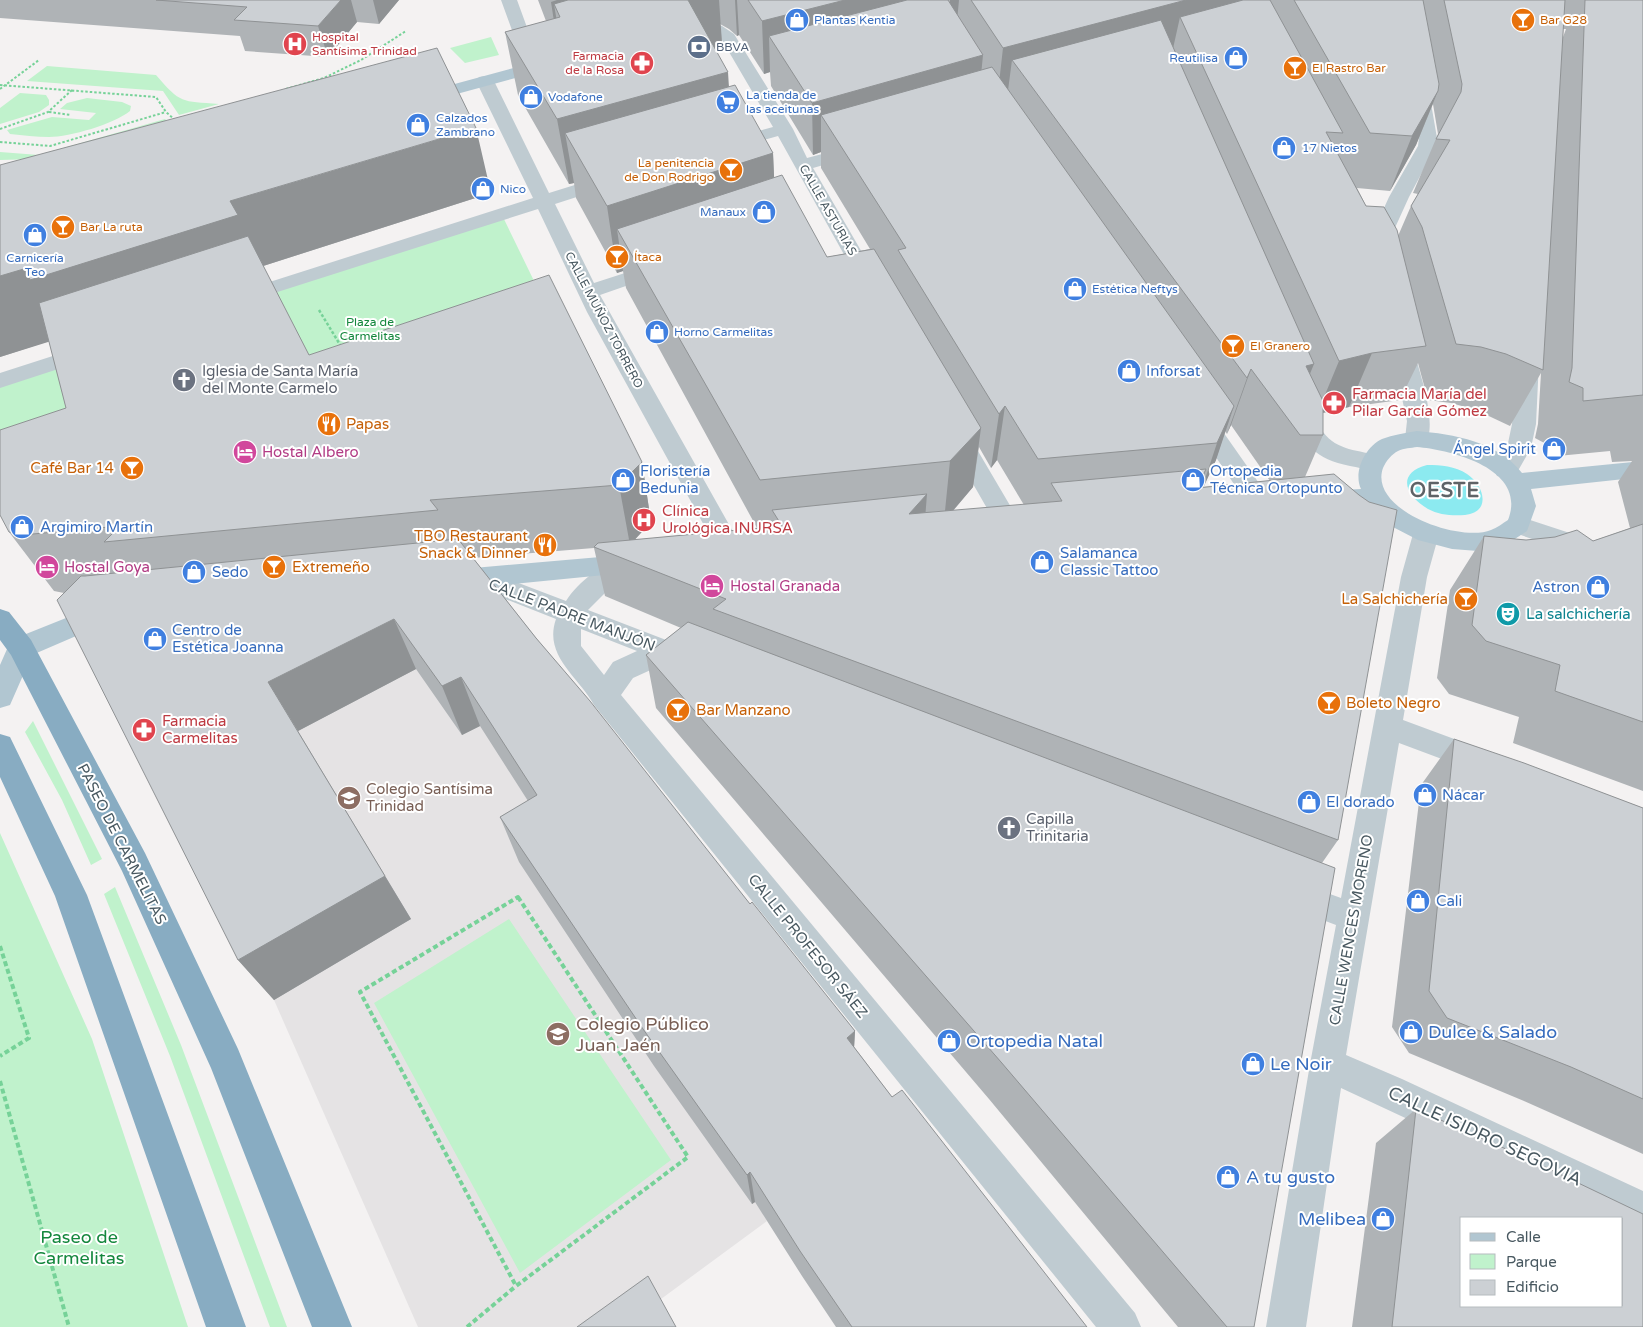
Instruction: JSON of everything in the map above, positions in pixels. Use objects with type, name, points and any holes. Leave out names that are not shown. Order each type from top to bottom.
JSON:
[{"type":"highway","name":"PASEO DE CARMELITAS","points":[[0,619],[21,648],[134,863],[222,1052],[332,1327]]},
{"type":"highway","points":[[0,746],[72,895],[226,1327]]},
{"type":"main road","points":[[680,27],[725,16]]},
{"type":"main road","points":[[405,104],[563,60]]},
{"type":"main road","points":[[1417,439],[1440,440],[1464,446],[1487,456],[1511,476],[1524,505],[1518,525],[1495,539],[1463,542],[1426,534],[1396,517],[1376,496],[1370,478],[1372,462],[1389,446],[1417,439]]},
{"type":"main road","points":[[1511,476],[1643,469]]},
{"type":"main road","points":[[1230,504],[1376,496]]},
{"type":"main road","points":[[980,528],[1019,524]]},
{"type":"main road","points":[[703,556],[742,552]]},
{"type":"main road","points":[[427,583],[626,565],[655,560]]},
{"type":"main road","points":[[0,697],[21,648],[85,621],[131,614]]},
{"type":"street","points":[[509,0],[528,52],[537,67]]},
{"type":"street","points":[[684,0],[698,22]]},
{"type":"street","name":"CALLE ASTURIAS","points":[[698,22],[716,29],[728,37],[763,81],[802,165],[879,298]]},
{"type":"street","points":[[1364,237],[1376,261],[1399,197],[1427,146],[1428,138],[1417,71]]},
{"type":"street","name":"CALLE MUÑOZ TORRERO","points":[[485,81],[588,292],[742,552]]},
{"type":"street","points":[[713,150],[784,129]]},
{"type":"street","points":[[802,165],[874,144]]},
{"type":"street","points":[[217,306],[350,260],[630,174]]},
{"type":"street","points":[[807,218],[828,210]]},
{"type":"street","points":[[588,292],[680,260]]},
{"type":"street","points":[[1398,330],[1419,420],[1417,439]]},
{"type":"street","points":[[0,381],[113,343]]},
{"type":"street","points":[[1511,476],[1524,424],[1529,346]]},
{"type":"street","points":[[1293,393],[1317,443],[1334,455],[1372,462]]},
{"type":"street","points":[[1188,399],[1259,502]]},
{"type":"street","points":[[948,419],[1019,524]]},
{"type":"street","points":[[1518,525],[1643,567]]},
{"type":"street","name":"CALLE WENCES MORENO","points":[[1286,1327],[1327,1064],[1414,578],[1426,534]]},
{"type":"street","name":"CALLE PROFESOR SÁEZ","points":[[626,565],[595,584],[570,615],[565,639],[577,662],[1121,1327]]},
{"type":"street","name":"CALLE PADRE MANJÓN","points":[[476,578],[713,670]]},
{"type":"street","name":"CALLE PADRE MANJÓN","points":[[604,697],[623,670],[641,661],[667,652]]},
{"type":"street","points":[[1388,727],[1504,771]]},
{"type":"street","points":[[1268,885],[1354,917]]},
{"type":"street","name":"CALLE ISIDRO SEGOVIA","points":[[1327,1064],[1390,1091],[1643,1210]]},
{"type":"path","points":[[280,90],[324,78],[361,60],[406,31]]},
{"type":"path","points":[[0,89],[39,60]]},
{"type":"path","points":[[0,85],[156,97],[166,112],[176,120],[168,123]]},
{"type":"path","points":[[0,129],[48,112],[72,90]]},
{"type":"path","points":[[48,112],[71,115]]},
{"type":"path","points":[[0,142],[50,146],[166,112]]},
{"type":"path","points":[[319,310],[344,351]]},
{"type":"path","points":[[467,1327],[516,1286],[688,1157],[518,897],[360,992],[516,1286]]},
{"type":"path","points":[[0,946],[29,1038],[0,1056]]},
{"type":"path","points":[[0,1081],[69,1327]]},
{"type":"shaded area","name":"Colegio Público Juan Jaén","points":[[486,604],[553,840],[767,1221],[623,1327],[418,1327],[274,1000],[150,755]]},
{"type":"green space","points":[[491,37],[499,55],[465,63],[450,48]]},
{"type":"green space","points":[[47,66],[156,75],[171,91],[183,99],[219,104],[179,115],[163,91],[27,81]]},
{"type":"green space","points":[[20,93],[46,95],[49,105],[39,112],[0,124],[0,108]]},
{"type":"green space","points":[[87,98],[122,102],[131,106],[130,111],[114,121],[103,125],[58,136],[39,137],[10,134],[7,130],[52,117],[89,120],[96,113],[60,109],[67,103]]},
{"type":"green space","points":[[165,119],[167,121],[35,159],[0,160],[0,152],[39,155]]},
{"type":"green space","name":"Plaza de Carmelitas","points":[[501,213],[535,283],[0,502],[0,381]]},
{"type":"green space","points":[[33,721],[102,859],[91,865],[62,800],[25,732]]},
{"type":"green space","name":"Paseo de Carmelitas","points":[[0,833],[92,1039],[188,1327],[0,1327]]},
{"type":"green space","points":[[115,887],[181,1045],[287,1327],[270,1327],[170,1056],[104,894]]},
{"type":"green space","points":[[509,919],[671,1160],[520,1273],[374,1003]]},
{"type":"water","points":[[1427,465],[1453,468],[1462,471],[1473,479],[1481,491],[1482,504],[1479,509],[1474,513],[1465,515],[1450,515],[1432,511],[1420,504],[1409,491],[1408,479],[1411,473]]},
{"type":"building","points":[[156,0],[341,0],[318,26],[234,20],[247,7]]},
{"type":"building","points":[[568,0],[688,0],[728,72],[557,119],[505,32],[560,17],[554,4]]},
{"type":"building","points":[[748,0],[845,0],[762,21]]},
{"type":"building","points":[[907,0],[948,0],[983,55],[812,103],[769,36]]},
{"type":"building","points":[[971,0],[1186,0],[1003,48]]},
{"type":"building","points":[[1243,0],[1270,0],[1343,133],[1326,132],[1366,206],[1384,207],[1397,230],[1426,346],[1372,353],[1339,361],[1180,17]]},
{"type":"building","points":[[1294,0],[1423,0],[1439,84],[1438,91],[1412,136],[1370,133]]},
{"type":"building","points":[[1444,0],[1565,0],[1543,370],[1506,354],[1481,347],[1456,344],[1422,227],[1411,206],[1450,140],[1436,139],[1461,92],[1462,84]]},
{"type":"building","points":[[1585,0],[1643,0],[1643,395],[1583,401],[1583,388],[1569,382],[1572,368]]},
{"type":"building","points":[[1161,20],[1314,364],[1306,366],[1323,401],[1323,435],[1300,435],[1251,369],[1247,378],[1012,60]]},
{"type":"building","points":[[437,48],[476,128],[230,201],[238,215],[30,280],[27,268],[0,276],[0,165]]},
{"type":"building","points":[[992,67],[1234,406],[1217,443],[1038,459],[1005,406],[999,414],[898,250],[906,248],[821,115]]},
{"type":"building","points":[[735,85],[773,153],[607,206],[565,133]]},
{"type":"building","points":[[782,175],[827,257],[874,249],[981,428],[950,461],[760,480],[617,229]]},
{"type":"building","points":[[248,236],[309,355],[549,275],[642,462],[619,485],[430,500],[438,510],[104,542],[120,526],[22,535],[9,532],[0,515],[0,430],[66,408],[39,303]]},
{"type":"building","points":[[1206,469],[1197,488],[1334,474],[1369,502],[1397,510],[1338,840],[713,609],[726,599],[594,547],[598,543],[782,526],[772,510],[927,494],[909,514],[1062,501],[1051,483]]},
{"type":"building","points":[[1643,524],[1643,722],[1555,691],[1560,665],[1486,641],[1472,625],[1484,536],[1526,540],[1555,537],[1577,530],[1593,541]]},
{"type":"building","points":[[458,539],[536,638],[590,701],[750,904],[752,902],[855,1031],[847,1038],[892,1097],[902,1090],[1087,1327],[852,1327],[800,1251],[750,1172],[747,1175],[643,1029],[500,817],[537,795],[461,677],[442,686],[394,619],[268,682],[385,876],[238,960],[57,600],[81,576]]},
{"type":"building","points":[[688,622],[1335,868],[1254,1327],[1227,1327],[1001,1062],[646,655]]},
{"type":"building","points":[[1454,739],[1643,808],[1643,1099],[1571,1067],[1447,1018],[1429,991]]},
{"type":"building","points":[[1416,1109],[1524,1157],[1643,1214],[1643,1327],[1392,1327]]},
{"type":"building","points":[[648,1276],[676,1327],[577,1327]]},
{"type":"place","name":"Plantas Kentia","points":[[797,20]]},
{"type":"place","name":"Bar G28","points":[[1523,20]]},
{"type":"place","name":"Hospital Santísima Trinidad","points":[[295,44]]},
{"type":"place","name":"BBVA","points":[[699,47]]},
{"type":"place","name":"Reutilisa","points":[[1236,58]]},
{"type":"place","name":"Farmacia de la Rosa","points":[[642,63]]},
{"type":"place","name":"El Rastro Bar","points":[[1295,68]]},
{"type":"place","name":"Vodafone","points":[[531,97]]},
{"type":"place","name":"La tienda de las aceitunas","points":[[728,102]]},
{"type":"place","name":"Calzados Zambrano","points":[[418,125]]},
{"type":"place","name":"17 Nietos","points":[[1284,148]]},
{"type":"place","name":"La penitencia de Don Rodrigo","points":[[731,170]]},
{"type":"place","name":"Nico","points":[[483,189]]},
{"type":"place","name":"Manaux","points":[[764,212]]},
{"type":"place","name":"Bar La ruta","points":[[63,227]]},
{"type":"place","name":"Carnicería Teo","points":[[35,235]]},
{"type":"place","name":"Ítaca","points":[[617,257]]},
{"type":"place","name":"Estética Neftys","points":[[1075,289]]},
{"type":"place","name":"Horno Carmelitas","points":[[657,332]]},
{"type":"place","name":"El Granero","points":[[1233,346]]},
{"type":"place","name":"Inforsat","points":[[1129,371]]},
{"type":"place","name":"Iglesia de Santa María del Monte Carmelo","points":[[184,380]]},
{"type":"place","name":"Farmacia María del Pilar García Gómez","points":[[1334,403]]},
{"type":"place","name":"Papas","points":[[329,424]]},
{"type":"place","name":"Ángel Spirit","points":[[1554,449]]},
{"type":"place","name":"Hostal Albero","points":[[245,452]]},
{"type":"place","name":"Café Bar 14","points":[[132,468]]},
{"type":"place","name":"Floristería Bedunia","points":[[623,480]]},
{"type":"place","name":"Ortopedia Técnica Ortopunto","points":[[1193,480]]},
{"type":"place","name":"Clínica Urológica INURSA","points":[[644,520]]},
{"type":"place","name":"Argimiro Martín","points":[[22,527]]},
{"type":"place","name":"TBO Restaurant Snack & Dinner","points":[[545,545]]},
{"type":"place","name":"Salamanca Classic Tattoo","points":[[1042,562]]},
{"type":"place","name":"Hostal Goya","points":[[47,567]]},
{"type":"place","name":"Extremeño","points":[[274,567]]},
{"type":"place","name":"Sedo","points":[[194,572]]},
{"type":"place","name":"Hostal Granada","points":[[712,586]]},
{"type":"place","name":"Astron","points":[[1598,587]]},
{"type":"place","name":"La Salchichería","points":[[1466,599]]},
{"type":"place","name":"La salchichería","points":[[1508,614]]},
{"type":"place","name":"Centro de Estética Joanna","points":[[155,639]]},
{"type":"place","name":"Boleto Negro","points":[[1329,703]]},
{"type":"place","name":"Bar Manzano","points":[[678,710]]},
{"type":"place","name":"Farmacia Carmelitas","points":[[144,730]]},
{"type":"place","name":"Nácar","points":[[1425,795]]},
{"type":"place","name":"Colegio Santísima Trinidad","points":[[349,798]]},
{"type":"place","name":"El dorado","points":[[1309,802]]},
{"type":"place","name":"Capilla Trinitaria","points":[[1009,828]]},
{"type":"place","name":"Cali","points":[[1418,901]]},
{"type":"place","name":"Dulce & Salado","points":[[1411,1032]]},
{"type":"place","name":"Colegio Público Juan Jaén","points":[[558,1034]]},
{"type":"place","name":"Ortopedia Natal","points":[[949,1041]]},
{"type":"place","name":"Le Noir","points":[[1253,1064]]},
{"type":"place","name":"A tu gusto","points":[[1228,1177]]},
{"type":"place","name":"Melibea","points":[[1383,1219]]},
{"type":"district","name":"OESTE","points":[[1445,490]]}]
